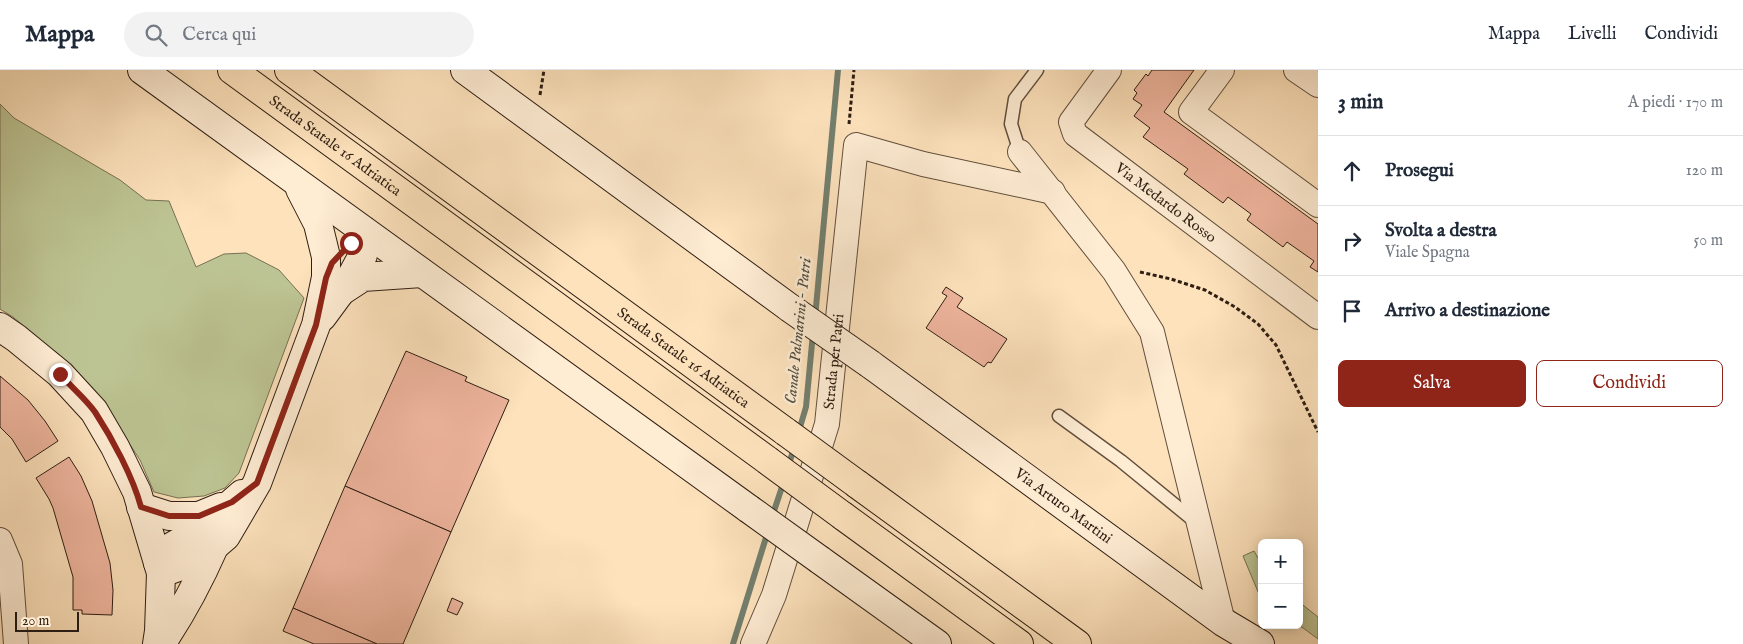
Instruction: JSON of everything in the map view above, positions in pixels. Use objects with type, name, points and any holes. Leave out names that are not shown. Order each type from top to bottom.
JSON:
[{"type":"highway","name":"Strada Statale 16 Adriatica","points":[[232,70],[1019,644]]},
{"type":"highway","name":"Strada Statale 16 Adriatica","points":[[289,70],[1077,644]]},
{"type":"street","points":[[142,70],[937,644]]},
{"type":"street","name":"Via Arturo Martini","points":[[466,70],[1223,622],[1260,644]]},
{"type":"street","name":"Via Medardo Rosso","points":[[1109,70],[1071,122],[1075,134],[1318,317]]},
{"type":"street","points":[[1222,70],[1191,112],[1318,205]]},
{"type":"street","points":[[1296,70],[1318,85]]},
{"type":"street","points":[[856,145],[923,164],[1053,192]]},
{"type":"street","name":"Strada per Patri","points":[[753,644],[774,596],[827,424],[856,145]]},
{"type":"street","points":[[1020,152],[1114,271],[1152,332],[1223,622]]},
{"type":"street","points":[[297,183],[318,224],[333,285]]},
{"type":"street","points":[[160,568],[198,560],[226,536],[257,483],[316,325],[333,285],[332,263],[364,231]]},
{"type":"street","points":[[333,285],[363,277],[422,273]]},
{"type":"street","points":[[0,327],[60,374],[94,411],[115,448],[137,492],[160,568],[159,644]]},
{"type":"street","points":[[160,568],[171,547],[202,529],[257,483]]},
{"type":"street","points":[[141,507],[169,516],[199,516],[232,502]]},
{"type":"street","points":[[0,540],[10,564],[16,644]]},
{"type":"street","points":[[159,644],[177,621],[199,582],[215,545]]},
{"type":"lane","points":[[1020,152],[1011,124],[1015,99],[1037,70]]},
{"type":"lane","points":[[1059,416],[1121,461],[1199,524]]},
{"type":"path","points":[[854,70],[848,123],[856,145]]},
{"type":"path","points":[[1114,271],[1144,272],[1205,290],[1235,307],[1258,324],[1276,345],[1318,432]]},
{"type":"green space","points":[[0,104],[14,118],[120,180],[146,200],[169,201],[196,267],[224,254],[246,253],[279,270],[304,298],[239,473],[225,488],[204,496],[178,498],[154,492],[140,460],[107,409],[44,343],[13,317],[0,309]]},
{"type":"green space","points":[[1254,551],[1258,558],[1258,592],[1243,556]]},
{"type":"green space","points":[[1303,605],[1318,617],[1318,639],[1303,628]]},
{"type":"building","points":[[1152,70],[1194,70],[1164,112],[1318,224],[1318,272],[1310,267],[1314,261],[1287,242],[1283,247],[1247,220],[1251,214],[1228,197],[1223,203],[1184,174],[1188,169],[1143,137],[1150,128],[1134,116],[1142,105],[1133,99],[1137,93],[1134,90],[1146,74],[1148,76]]},
{"type":"building","points":[[946,287],[963,298],[957,307],[1007,339],[991,363],[988,362],[984,367],[926,328],[947,296],[942,293]]},
{"type":"building","points":[[406,351],[467,377],[465,381],[509,400],[451,532],[345,486]]},
{"type":"building","points":[[0,376],[28,400],[58,441],[26,462],[12,439],[0,427]]},
{"type":"building","points":[[69,457],[81,476],[92,501],[110,563],[113,590],[112,615],[82,614],[82,610],[73,610],[73,577],[53,508],[36,478]]},
{"type":"building","points":[[345,486],[451,532],[403,644],[377,644],[293,608]]},
{"type":"building","points":[[452,598],[463,603],[457,615],[447,611]]},
{"type":"building","points":[[293,608],[377,644],[314,644],[283,631]]},
{"type":"waterway","name":"Canale Palmarini - Patri","points":[[815,318],[838,70]]},
{"type":"waterway","name":"Canale Palmarini - Patri","points":[[798,434],[806,407],[813,333]]},
{"type":"waterway","name":"Canale Palmarini - Patri","points":[[788,467],[795,445]]},
{"type":"waterway","name":"Canale Palmarini - Patri","points":[[772,517],[784,481]]},
{"type":"waterway","name":"Canale Palmarini - Patri","points":[[733,644],[768,531]]},
{"type":"route","points":[[60,374],[94,411],[137,492],[141,507],[169,516],[199,516],[232,502],[257,483],[316,325],[326,278],[332,263],[351,243]]}]
